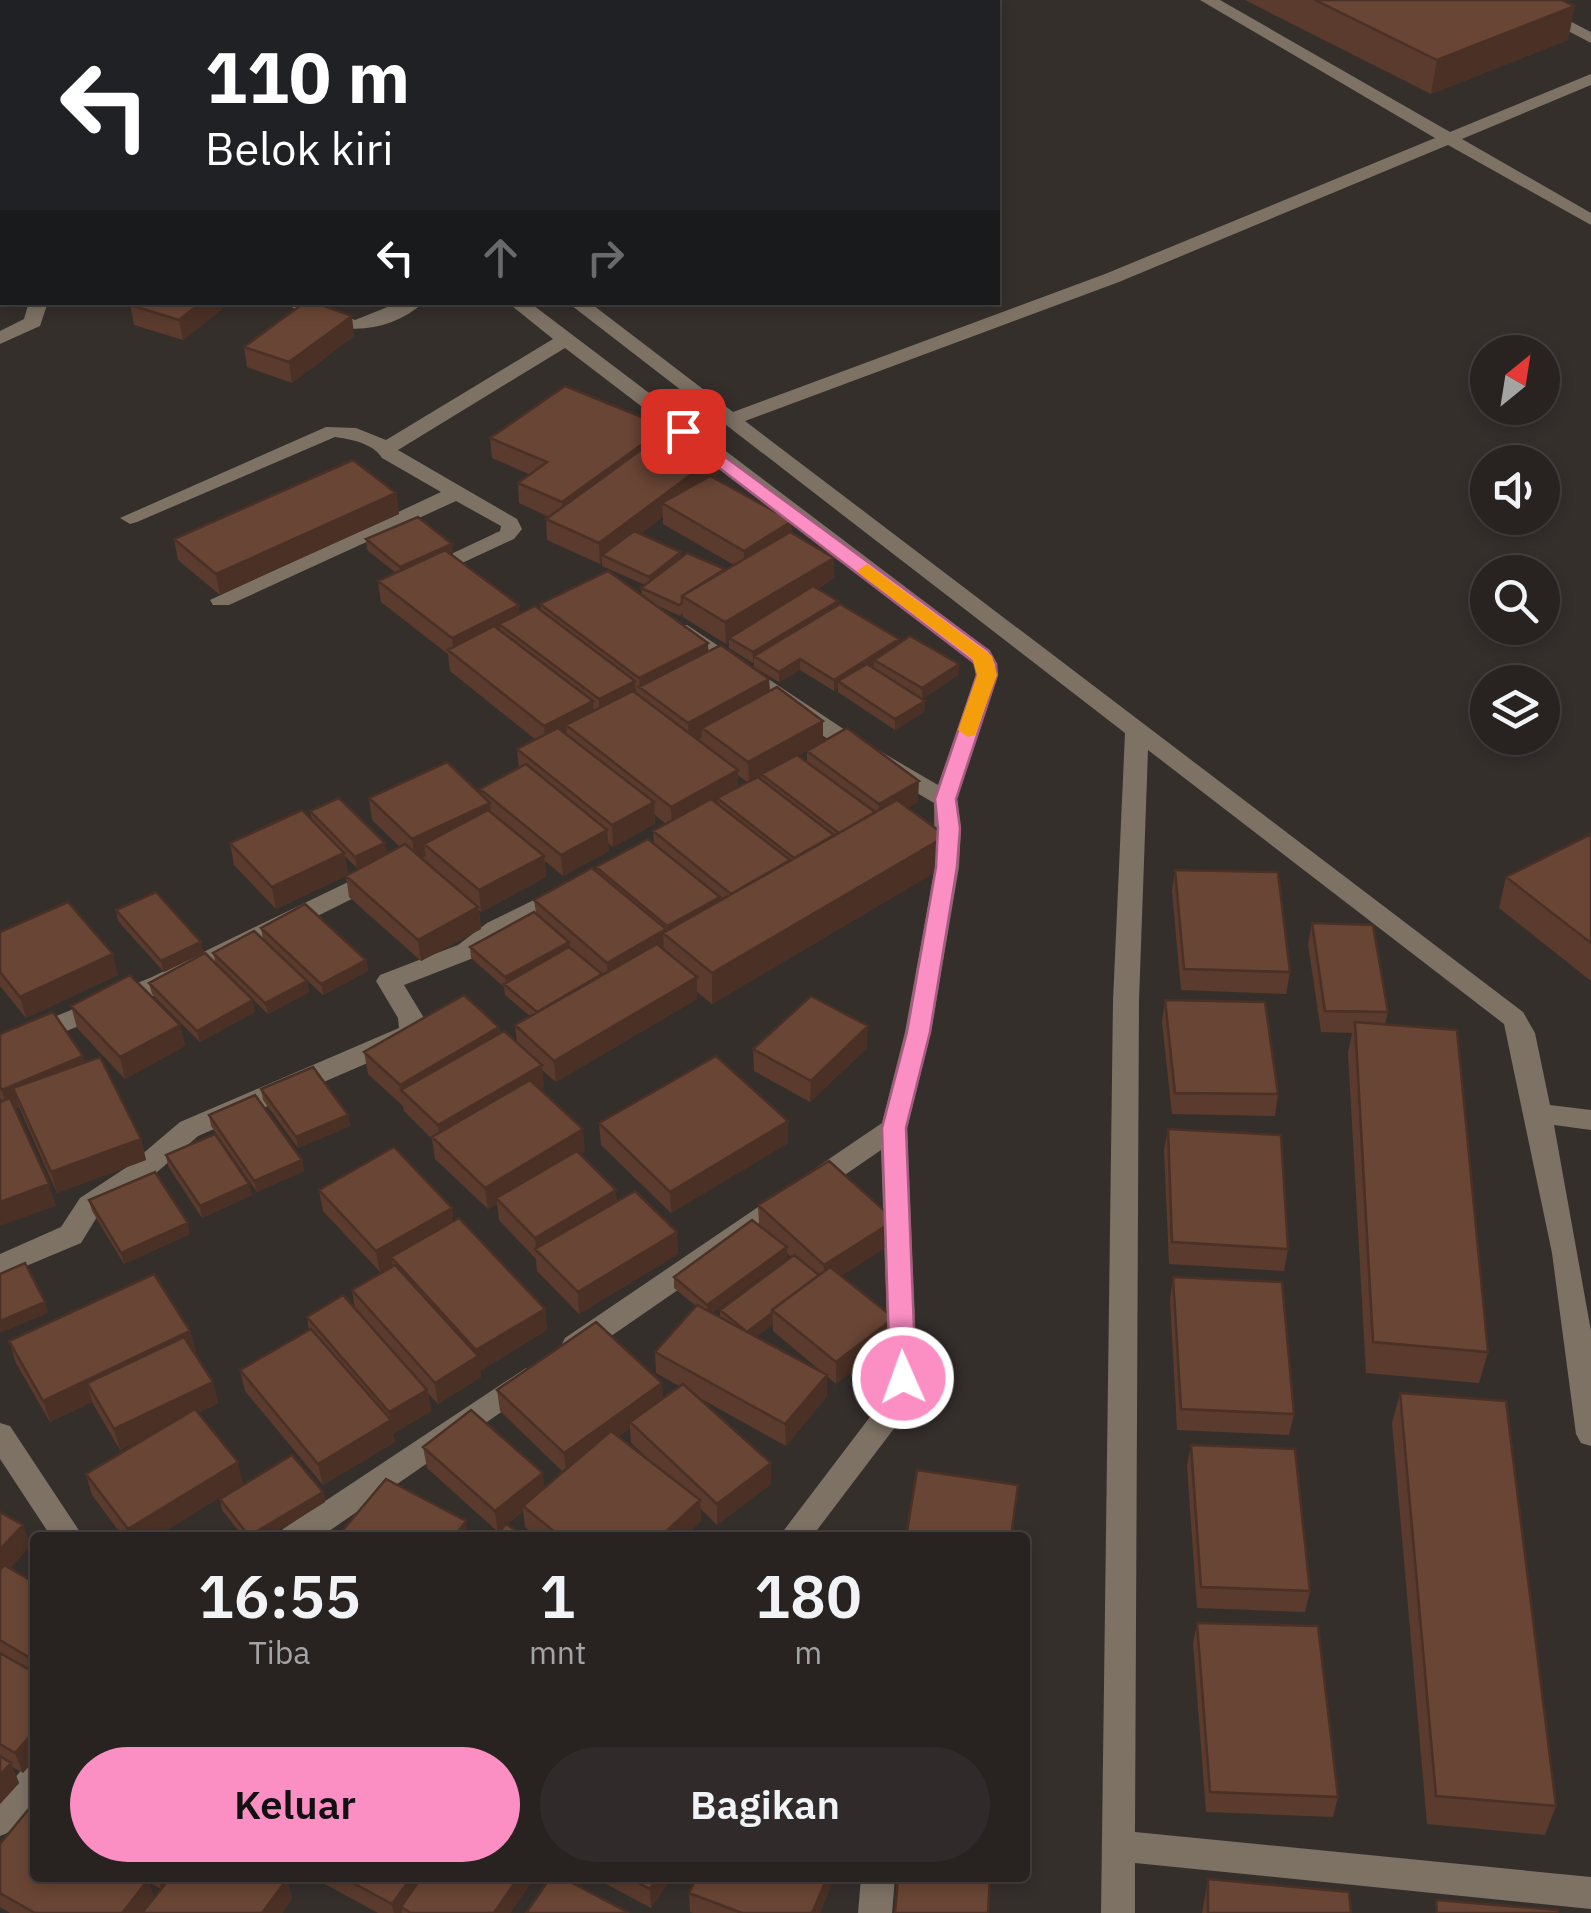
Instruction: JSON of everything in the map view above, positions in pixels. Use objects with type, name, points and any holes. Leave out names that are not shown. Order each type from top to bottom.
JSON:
[{"type":"street","points":[[1208,0],[1452,136],[1591,220]]},
{"type":"street","points":[[1517,0],[1586,30]]},
{"type":"street","points":[[730,420],[1112,278],[1591,79]]},
{"type":"street","points":[[0,338],[33,322],[38,305]]},
{"type":"street","points":[[302,305],[352,328],[362,328],[409,305]]},
{"type":"street","points":[[520,305],[982,656],[987,675],[945,799],[949,828],[946,867],[918,1032],[894,1128],[903,1378],[892,1410],[798,1532]]},
{"type":"street","points":[[580,305],[1514,1018],[1522,1032],[1566,1253],[1591,1434]]},
{"type":"street","points":[[387,448],[563,341]]},
{"type":"street","points":[[130,518],[332,432],[356,434],[387,448],[389,454],[510,523],[512,529],[507,535],[407,580]]},
{"type":"street","points":[[221,600],[458,492]]},
{"type":"street","points":[[666,622],[837,746],[945,799]]},
{"type":"street","points":[[1118,1913],[1126,1000],[1137,730]]},
{"type":"street","points":[[0,1049],[160,982],[390,869]]},
{"type":"street","points":[[0,1266],[71,1235],[90,1205],[138,1174],[189,1129],[412,1033],[411,1018],[390,981],[468,951],[496,930],[584,882]]},
{"type":"street","points":[[1538,1113],[1591,1120]]},
{"type":"street","points":[[303,1532],[894,1128]]},
{"type":"street","points":[[0,1435],[65,1532]]},
{"type":"street","points":[[0,1821],[30,1786]]},
{"type":"street","points":[[1118,1846],[1591,1893]]},
{"type":"street","points":[[876,1913],[878,1882]]},
{"type":"building","points":[[1315,0],[1562,0],[1575,6],[1437,60]]},
{"type":"building","points":[[130,305],[198,305],[179,320]]},
{"type":"building","points":[[301,305],[321,305],[352,316],[289,362],[244,347]]},
{"type":"building","points":[[565,386],[666,427],[562,502],[518,483],[547,462],[490,438]]},
{"type":"building","points":[[667,431],[720,453],[599,543],[546,519]]},
{"type":"building","points":[[353,460],[396,493],[216,574],[174,539]]},
{"type":"building","points":[[710,476],[792,521],[744,551],[662,503]]},
{"type":"building","points":[[418,517],[452,544],[400,567],[366,539]]},
{"type":"building","points":[[634,531],[681,552],[649,577],[602,555]]},
{"type":"building","points":[[790,532],[834,558],[725,622],[682,596]]},
{"type":"building","points":[[445,550],[519,605],[452,638],[378,581]]},
{"type":"building","points":[[687,553],[725,569],[682,596],[679,605],[641,588]]},
{"type":"building","points":[[608,571],[708,643],[639,678],[540,604]]},
{"type":"building","points":[[813,586],[838,601],[753,652],[729,638]]},
{"type":"building","points":[[840,604],[899,639],[834,680],[800,659],[779,672],[754,656]]},
{"type":"building","points":[[535,606],[635,681],[599,699],[499,624]]},
{"type":"building","points":[[494,626],[593,701],[544,726],[448,650]]},
{"type":"building","points":[[910,636],[959,664],[922,688],[874,660]]},
{"type":"building","points":[[721,645],[769,679],[688,723],[639,687]]},
{"type":"building","points":[[867,664],[925,701],[895,719],[838,681]]},
{"type":"building","points":[[777,687],[823,721],[748,762],[702,728]]},
{"type":"building","points":[[633,691],[738,770],[671,807],[566,725]]},
{"type":"building","points":[[558,728],[654,802],[612,825],[517,749]]},
{"type":"building","points":[[847,728],[919,781],[879,804],[807,751]]},
{"type":"building","points":[[797,755],[875,812],[839,833],[761,774]]},
{"type":"building","points":[[447,762],[490,803],[412,839],[369,798]]},
{"type":"building","points":[[526,764],[607,830],[561,855],[480,789]]},
{"type":"building","points":[[758,777],[834,835],[794,858],[717,798]]},
{"type":"building","points":[[339,798],[385,843],[355,857],[310,811]]},
{"type":"building","points":[[711,799],[790,860],[731,894],[653,831]]},
{"type":"building","points":[[897,800],[946,836],[712,973],[663,933]]},
{"type":"building","points":[[302,810],[344,853],[272,887],[230,843]]},
{"type":"building","points":[[488,810],[544,856],[479,890],[424,844]]},
{"type":"building","points":[[1591,834],[1591,943],[1506,877]]},
{"type":"building","points":[[648,839],[720,897],[667,926],[596,867]]},
{"type":"building","points":[[405,844],[478,907],[418,940],[346,876]]},
{"type":"building","points":[[592,868],[666,929],[607,963],[534,900]]},
{"type":"building","points":[[1175,870],[1278,872],[1290,972],[1184,969]]},
{"type":"building","points":[[156,892],[201,942],[161,961],[116,910]]},
{"type":"building","points":[[68,902],[113,954],[20,997],[0,972],[0,932]]},
{"type":"building","points":[[305,904],[366,960],[321,984],[261,928]]},
{"type":"building","points":[[534,912],[569,942],[505,977],[470,947]]},
{"type":"building","points":[[1312,923],[1373,925],[1388,1012],[1325,1011]]},
{"type":"building","points":[[254,931],[307,981],[265,1003],[213,953]]},
{"type":"building","points":[[657,944],[697,977],[554,1061],[515,1025]]},
{"type":"building","points":[[569,947],[602,974],[537,1012],[504,984]]},
{"type":"building","points":[[205,953],[253,1000],[197,1031],[149,983]]},
{"type":"building","points":[[130,975],[180,1025],[120,1057],[71,1006]]},
{"type":"building","points":[[464,995],[499,1027],[400,1085],[364,1052]]},
{"type":"building","points":[[811,996],[868,1026],[811,1081],[753,1049]]},
{"type":"building","points":[[1165,1000],[1265,1002],[1278,1094],[1175,1093]]},
{"type":"building","points":[[53,1012],[83,1056],[2,1090],[0,1034]]},
{"type":"building","points":[[1355,1022],[1457,1030],[1488,1352],[1373,1342]]},
{"type":"building","points":[[504,1031],[542,1065],[438,1125],[401,1090]]},
{"type":"building","points":[[716,1056],[788,1121],[670,1192],[599,1123]]},
{"type":"building","points":[[100,1057],[141,1139],[51,1172],[13,1088]]},
{"type":"building","points":[[313,1067],[348,1115],[296,1137],[261,1089]]},
{"type":"building","points":[[530,1080],[583,1129],[485,1188],[432,1137]]},
{"type":"building","points":[[255,1095],[302,1160],[254,1181],[209,1115]]},
{"type":"building","points":[[10,1098],[49,1184],[0,1202],[0,1102]]},
{"type":"building","points":[[1168,1129],[1281,1135],[1288,1249],[1172,1242]]},
{"type":"building","points":[[215,1134],[249,1184],[200,1206],[166,1155]]},
{"type":"building","points":[[394,1147],[452,1208],[376,1251],[319,1190]]},
{"type":"building","points":[[577,1151],[616,1190],[535,1238],[496,1198]]},
{"type":"building","points":[[829,1161],[895,1220],[824,1265],[758,1205]]},
{"type":"building","points":[[155,1172],[188,1223],[121,1253],[89,1200]]},
{"type":"building","points":[[635,1191],[677,1232],[578,1292],[535,1249]]},
{"type":"building","points":[[459,1218],[545,1309],[476,1350],[391,1257]]},
{"type":"building","points":[[752,1220],[787,1247],[707,1305],[674,1277]]},
{"type":"building","points":[[794,1255],[819,1275],[747,1332],[720,1310]]},
{"type":"building","points":[[25,1263],[45,1302],[0,1321],[0,1274]]},
{"type":"building","points":[[395,1265],[478,1356],[435,1383],[352,1290]]},
{"type":"building","points":[[830,1267],[894,1318],[836,1362],[772,1310]]},
{"type":"building","points":[[154,1274],[190,1331],[43,1401],[9,1341]]},
{"type":"building","points":[[1173,1277],[1282,1282],[1294,1414],[1181,1409]]},
{"type":"building","points":[[343,1295],[427,1390],[389,1412],[307,1317]]},
{"type":"building","points":[[697,1305],[827,1375],[785,1424],[655,1352]]},
{"type":"building","points":[[596,1322],[662,1383],[564,1453],[497,1390]]},
{"type":"building","points":[[311,1329],[391,1420],[318,1464],[240,1370]]},
{"type":"building","points":[[184,1337],[213,1382],[114,1429],[87,1383]]},
{"type":"building","points":[[683,1384],[771,1463],[717,1504],[630,1422]]},
{"type":"building","points":[[1400,1393],[1506,1401],[1556,1806],[1436,1796]]},
{"type":"building","points":[[195,1409],[238,1462],[128,1529],[86,1474]]},
{"type":"building","points":[[471,1410],[543,1473],[495,1511],[423,1447]]},
{"type":"building","points":[[611,1431],[700,1500],[665,1532],[555,1532],[523,1506]]},
{"type":"building","points":[[1191,1445],[1295,1449],[1310,1591],[1201,1587]]},
{"type":"building","points":[[292,1455],[323,1492],[256,1532],[246,1532],[220,1499]]},
{"type":"building","points":[[917,1470],[1018,1485],[1012,1532],[907,1532]]},
{"type":"building","points":[[386,1479],[466,1521],[458,1532],[341,1532]]},
{"type":"building","points":[[0,1512],[23,1525],[0,1549]]},
{"type":"building","points":[[506,1524],[519,1532],[499,1532]]},
{"type":"building","points":[[4,1565],[30,1580],[30,1658],[0,1640],[0,1570]]},
{"type":"building","points":[[1197,1623],[1318,1626],[1338,1797],[1210,1792]]},
{"type":"building","points":[[0,1653],[30,1670],[30,1736],[15,1753],[0,1744]]},
{"type":"building","points":[[0,1756],[11,1763],[0,1775]]},
{"type":"building","points":[[28,1810],[30,1882],[146,1882],[122,1913],[35,1913],[0,1893],[0,1844]]},
{"type":"building","points":[[1208,1879],[1349,1892],[1351,1913],[1208,1913]]},
{"type":"building","points":[[167,1882],[285,1882],[262,1913],[142,1913]]},
{"type":"building","points":[[351,1882],[408,1882],[392,1904]]},
{"type":"building","points":[[418,1882],[515,1882],[494,1913],[411,1913],[401,1907]]},
{"type":"building","points":[[547,1882],[571,1882],[629,1913],[526,1913]]},
{"type":"building","points":[[694,1882],[825,1882],[812,1913],[742,1913],[689,1893]]},
{"type":"building","points":[[898,1882],[990,1882],[988,1913],[895,1913]]},
{"type":"building","points":[[1436,1900],[1558,1910],[1558,1913],[1437,1913]]},
{"type":"slow traffic","points":[[867,570],[982,656],[987,675],[968,730]]},
{"type":"route","points":[[683,431],[982,656],[986,664],[987,675],[945,799],[949,828],[946,867],[918,1032],[894,1128],[903,1378]]}]
